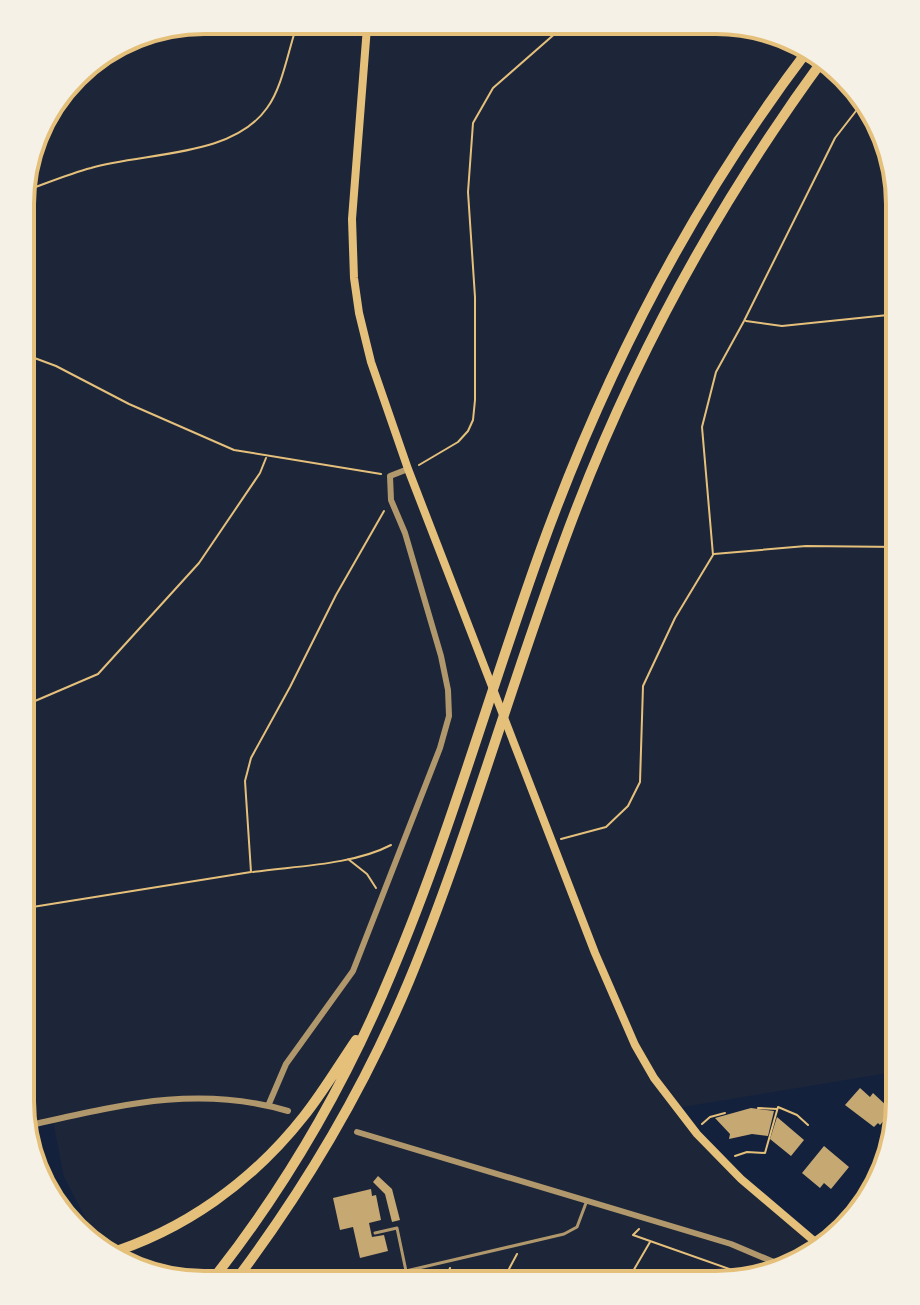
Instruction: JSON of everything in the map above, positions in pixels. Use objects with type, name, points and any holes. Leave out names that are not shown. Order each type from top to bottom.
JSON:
[{"type":"highway","points":[[219,1271],[297,1159],[342,1079],[373,1015],[428,880],[547,535],[608,387],[639,322],[689,229],[749,133],[802,58]]},
{"type":"highway","points":[[242,1271],[325,1148],[394,1015],[454,865],[571,523],[639,363],[722,210],[817,68]]},
{"type":"highway","points":[[121,1248],[180,1222],[210,1204],[247,1175],[304,1115],[373,1015]]},
{"type":"main road","points":[[366,34],[352,219],[354,278],[371,362],[408,469],[621,1016],[654,1078],[697,1134],[741,1179],[813,1240]]},
{"type":"street","points":[[268,1106],[286,1064],[349,978],[445,732],[449,705],[441,656],[405,533],[391,500],[390,476],[408,469]]},
{"type":"street","points":[[36,1124],[156,1099],[209,1097],[288,1111]]},
{"type":"street","points":[[357,1132],[731,1244],[772,1261]]},
{"type":"lane","points":[[375,1233],[397,1228],[406,1271],[564,1234],[574,1229],[587,1201]]},
{"type":"path","points":[[35,187],[92,167],[183,152],[239,132],[255,122],[275,95],[294,34]]},
{"type":"path","points":[[408,469],[447,451],[468,431],[473,420],[475,297],[468,192],[473,123],[493,88],[555,34]]},
{"type":"path","points":[[553,841],[606,827],[628,806],[640,782],[643,686],[675,618],[713,555],[702,427],[716,372],[835,138],[857,110]]},
{"type":"path","points":[[744,321],[782,326],[886,315]]},
{"type":"path","points":[[34,358],[234,450],[390,476]]},
{"type":"path","points":[[34,701],[98,674],[199,563],[260,473],[267,457]]},
{"type":"path","points":[[251,872],[245,781],[251,758],[336,595],[391,500]]},
{"type":"path","points":[[713,555],[806,546],[886,547]]},
{"type":"path","points":[[34,907],[348,859],[379,851],[405,837]]},
{"type":"path","points":[[348,859],[367,874],[376,888],[380,904]]},
{"type":"path","points":[[758,1108],[778,1109],[797,1115],[808,1125]]},
{"type":"path","points":[[740,1153],[765,1153],[778,1109]]},
{"type":"path","points":[[703,1125],[710,1117],[725,1113]]},
{"type":"path","points":[[732,1157],[740,1164]]},
{"type":"path","points":[[646,1219],[633,1235],[733,1270]]},
{"type":"path","points":[[633,1271],[651,1241]]},
{"type":"path","points":[[508,1271],[523,1242]]},
{"type":"path","points":[[448,1271],[452,1259]]},
{"type":"shaded area","points":[[204,34],[738,35],[781,47],[828,76],[844,92],[868,129],[885,182],[886,1073],[676,1108],[697,1134],[813,1240],[770,1262],[738,1270],[182,1270],[129,1253],[91,1228],[64,1177],[53,1121],[36,1124],[34,1112],[34,204],[35,182],[47,139],[69,101],[101,69],[139,47],[182,35]]},
{"type":"building","points":[[860,1088],[870,1097],[873,1093],[886,1105],[885,1119],[874,1127],[845,1105]]},
{"type":"building","points":[[751,1108],[774,1111],[768,1136],[752,1134],[729,1139],[730,1134],[715,1118]]},
{"type":"building","points":[[777,1117],[804,1140],[791,1156],[770,1139]]},
{"type":"building","points":[[824,1146],[849,1167],[831,1189],[824,1183],[820,1188],[802,1173]]},
{"type":"building","points":[[378,1176],[392,1189],[400,1220],[392,1222],[385,1194],[373,1182]]},
{"type":"building","points":[[371,1189],[372,1196],[376,1195],[381,1220],[369,1223],[372,1237],[384,1235],[388,1251],[360,1258],[353,1227],[340,1230],[333,1198]]}]
